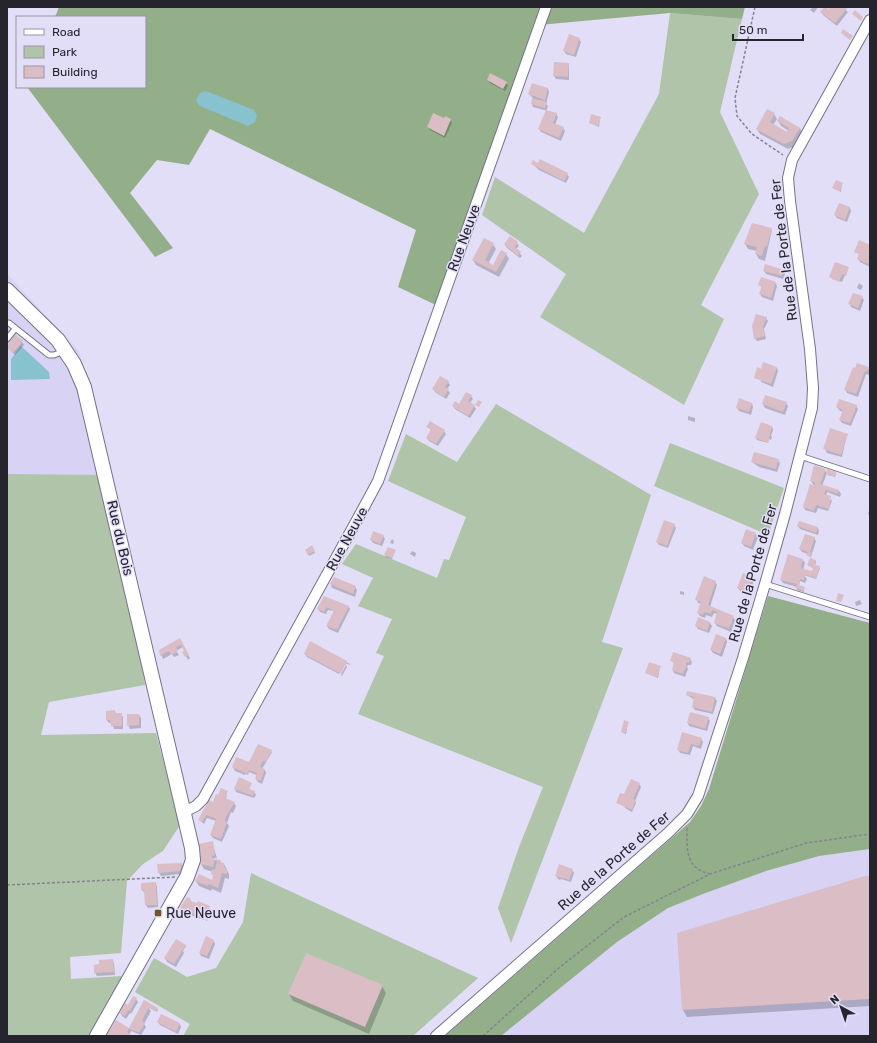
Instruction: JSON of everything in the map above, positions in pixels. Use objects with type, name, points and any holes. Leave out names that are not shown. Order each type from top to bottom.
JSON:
[{"type":"street","name":"Rue Neuve","points":[[184,812],[196,806],[203,799],[364,509],[378,481],[546,7]]},
{"type":"street","name":"Rue de la Porte de Fer","points":[[436,1036],[668,833],[687,814],[698,796],[704,781],[765,584],[811,417],[813,388],[810,349],[788,178],[792,160],[870,20]]},
{"type":"street","name":"Rue du Bois","points":[[7,290],[53,335],[66,350],[78,371],[88,402],[184,812]]},
{"type":"street","points":[[97,1036],[187,877],[193,855],[184,812]]},
{"type":"lane","points":[[7,323],[16,328],[49,355],[54,355],[66,350]]},
{"type":"lane","points":[[7,339],[16,328]]},
{"type":"lane","points":[[800,456],[870,479]]},
{"type":"lane","points":[[765,584],[870,615]]},
{"type":"path","points":[[756,7],[735,98],[737,116],[752,134],[792,160]]},
{"type":"path","points":[[687,814],[688,855],[700,872],[710,874]]},
{"type":"path","points":[[483,1036],[560,967],[624,917],[710,874],[806,843],[870,834]]},
{"type":"path","points":[[7,885],[187,877]]},
{"type":"shaded area","points":[[59,7],[745,7],[742,19],[670,13],[539,25],[438,306],[398,287],[416,230],[210,129],[189,165],[157,160],[130,193],[173,248],[155,257],[28,88],[146,88],[146,16],[55,16]]},
{"type":"shaded area","points":[[206,91],[254,110],[257,116],[255,122],[248,126],[200,106],[196,101],[200,93]]},
{"type":"shaded area","points":[[7,274],[79,351],[111,475],[7,474]]},
{"type":"shaded area","points":[[21,346],[49,372],[50,379],[11,380],[11,359]]},
{"type":"shaded area","points":[[768,596],[870,623],[870,849],[819,856],[766,871],[668,908],[617,942],[501,1036],[445,1036],[690,822],[701,806],[709,789]]},
{"type":"shaded area","points":[[870,849],[870,1036],[501,1036],[617,942],[668,908],[766,871],[819,856]]},
{"type":"green space","points":[[670,13],[742,19],[720,112],[759,194],[701,305],[724,319],[684,405],[540,317],[566,274],[482,215],[495,177],[584,233],[659,94]]},
{"type":"green space","points":[[496,404],[651,495],[602,642],[623,648],[511,943],[498,908],[519,847],[543,787],[358,714],[384,656],[376,653],[392,619],[358,606],[373,578],[342,564],[356,544],[437,578],[444,559],[449,560],[466,517],[388,481],[406,434],[457,462]]},
{"type":"green space","points":[[670,443],[784,488],[768,535],[654,486]]},
{"type":"green space","points":[[7,474],[111,475],[145,685],[49,702],[41,735],[156,733],[180,825],[163,851],[143,864],[127,881],[121,953],[70,957],[71,979],[123,976],[90,1036],[7,1036]]},
{"type":"green space","points":[[251,873],[478,978],[413,1036],[183,1036],[190,1024],[135,992],[154,958],[187,977],[216,968],[243,922]]},
{"type":"building","points":[[824,7],[829,9],[830,7],[847,8],[835,23],[820,12]]},
{"type":"building","points":[[855,10],[863,17],[861,21],[852,14]]},
{"type":"building","points":[[843,29],[853,36],[850,40],[841,33]]},
{"type":"building","points":[[569,34],[580,38],[574,55],[563,51]]},
{"type":"building","points":[[554,62],[569,63],[568,77],[553,76]]},
{"type":"building","points":[[490,73],[507,82],[503,89],[487,80]]},
{"type":"building","points":[[532,83],[548,88],[545,100],[528,94]]},
{"type":"building","points":[[532,98],[547,102],[545,108],[531,104]]},
{"type":"building","points":[[767,109],[775,113],[770,122],[787,132],[789,128],[777,121],[780,116],[800,128],[792,141],[784,144],[756,129]]},
{"type":"building","points":[[546,110],[557,113],[553,123],[564,127],[559,138],[538,129]]},
{"type":"building","points":[[433,113],[444,118],[445,116],[451,119],[444,136],[427,127]]},
{"type":"building","points":[[591,114],[601,117],[598,126],[589,123]]},
{"type":"building","points":[[540,159],[568,173],[564,181],[531,164],[533,160],[538,163]]},
{"type":"building","points":[[836,180],[843,183],[840,191],[832,188]]},
{"type":"building","points":[[839,203],[850,207],[845,220],[834,215]]},
{"type":"building","points":[[752,223],[772,228],[767,247],[765,246],[762,256],[755,254],[757,247],[744,244]]},
{"type":"building","points":[[510,236],[518,242],[515,247],[521,252],[518,256],[504,244]]},
{"type":"building","points":[[484,238],[494,243],[485,260],[493,265],[501,250],[507,253],[496,272],[472,260]]},
{"type":"building","points":[[859,240],[870,245],[870,260],[868,264],[857,259],[859,254],[854,252]]},
{"type":"building","points":[[835,262],[849,267],[846,275],[842,274],[839,282],[829,277]]},
{"type":"building","points":[[765,264],[784,270],[782,276],[763,271]]},
{"type":"building","points":[[761,277],[776,282],[771,298],[759,294],[762,286],[758,285]]},
{"type":"building","points":[[853,293],[863,296],[858,308],[848,304]]},
{"type":"building","points":[[756,314],[767,317],[763,326],[765,336],[754,339],[752,326]]},
{"type":"building","points":[[15,335],[23,341],[13,353],[7,346]]},
{"type":"building","points":[[763,362],[777,367],[771,384],[754,378],[757,367],[761,369]]},
{"type":"building","points":[[857,363],[869,367],[867,372],[865,371],[856,394],[844,390],[853,367],[855,368]]},
{"type":"building","points":[[440,376],[449,381],[445,387],[449,389],[444,397],[432,389]]},
{"type":"building","points":[[466,392],[472,395],[468,401],[475,405],[468,416],[452,406],[455,401],[459,404]]},
{"type":"building","points":[[765,395],[787,402],[783,412],[762,404]]},
{"type":"building","points":[[739,398],[752,403],[749,412],[736,408]]},
{"type":"building","points":[[839,399],[857,405],[850,423],[839,420],[843,410],[836,407]]},
{"type":"building","points":[[478,400],[482,402],[479,407],[475,405]]},
{"type":"building","points":[[430,421],[445,430],[436,444],[426,438],[431,429],[426,427]]},
{"type":"building","points":[[761,422],[772,426],[768,443],[755,438]]},
{"type":"building","points":[[830,428],[848,434],[841,455],[823,449]]},
{"type":"building","points":[[754,452],[779,459],[776,469],[751,462]]},
{"type":"building","points":[[814,465],[826,469],[820,484],[839,490],[838,494],[826,490],[824,494],[831,496],[829,509],[816,505],[814,511],[803,507],[810,484],[814,486],[815,483],[810,481]]},
{"type":"building","points":[[827,469],[836,472],[835,477],[826,474]]},
{"type":"building","points":[[664,520],[675,524],[667,546],[656,542]]},
{"type":"building","points":[[799,521],[818,527],[816,533],[797,526]]},
{"type":"building","points":[[746,529],[756,533],[751,547],[741,543]]},
{"type":"building","points":[[373,531],[384,535],[380,544],[370,540]]},
{"type":"building","points":[[805,534],[815,537],[810,552],[812,553],[810,557],[806,555],[808,552],[799,549]]},
{"type":"building","points":[[312,545],[315,551],[308,555],[305,550]]},
{"type":"building","points":[[388,547],[396,550],[392,558],[384,555]]},
{"type":"building","points":[[788,554],[803,559],[801,567],[803,569],[812,571],[813,568],[807,565],[810,558],[816,560],[815,565],[820,566],[816,578],[805,575],[804,580],[800,579],[799,585],[805,587],[804,591],[795,588],[797,584],[780,580]]},
{"type":"building","points":[[743,573],[753,576],[747,592],[737,588]]},
{"type":"building","points":[[704,576],[716,581],[708,605],[734,616],[729,629],[714,623],[717,612],[712,610],[711,614],[704,612],[703,615],[697,613],[701,602],[695,600]]},
{"type":"building","points":[[334,577],[356,586],[353,594],[330,584]]},
{"type":"building","points":[[838,593],[844,595],[841,602],[836,601]]},
{"type":"building","points":[[324,596],[349,606],[337,630],[326,626],[334,611],[326,607],[324,612],[317,609]]},
{"type":"building","points":[[698,617],[710,622],[707,631],[695,626]]},
{"type":"building","points":[[716,634],[726,638],[720,654],[710,650]]},
{"type":"building","points":[[180,638],[189,655],[185,657],[182,652],[184,651],[181,645],[176,647],[178,651],[171,655],[169,651],[160,656],[159,650]]},
{"type":"building","points":[[310,641],[347,661],[341,674],[304,654]]},
{"type":"building","points":[[673,652],[691,658],[689,663],[687,662],[686,664],[687,665],[683,674],[672,670],[674,662],[670,661]]},
{"type":"building","points":[[649,662],[661,666],[657,677],[645,673]]},
{"type":"building","points":[[687,691],[715,697],[712,712],[692,707],[694,697],[686,695]]},
{"type":"building","points":[[115,710],[115,713],[122,713],[122,726],[111,726],[110,720],[106,720],[106,711]]},
{"type":"building","points":[[690,712],[709,717],[705,729],[687,723]]},
{"type":"building","points":[[127,714],[139,714],[139,725],[127,726]]},
{"type":"building","points":[[624,720],[629,722],[625,733],[621,732]]},
{"type":"building","points":[[682,732],[702,738],[699,746],[691,744],[688,753],[677,750]]},
{"type":"building","points":[[258,744],[272,750],[266,762],[263,761],[260,767],[265,769],[261,781],[255,779],[257,773],[249,770],[247,774],[232,767],[236,757],[249,762]]},
{"type":"building","points":[[239,777],[252,783],[249,789],[255,791],[253,796],[234,789]]},
{"type":"building","points":[[631,779],[640,783],[633,799],[636,800],[632,810],[616,803],[620,793],[624,794]]},
{"type":"building","points":[[221,788],[228,791],[225,798],[235,802],[226,817],[225,821],[227,822],[221,839],[210,835],[216,819],[206,815],[202,822],[198,820],[209,800],[213,802],[216,794],[218,795]]},
{"type":"building","points":[[213,841],[215,855],[212,856],[212,859],[221,860],[220,862],[224,863],[224,867],[227,868],[227,874],[222,873],[218,888],[209,884],[208,886],[195,881],[199,874],[212,880],[212,869],[215,870],[217,861],[214,861],[213,867],[200,864],[201,855],[199,844]]},
{"type":"building","points":[[182,863],[180,871],[158,873],[157,864]]},
{"type":"building","points":[[559,864],[573,869],[569,880],[555,876]]},
{"type":"building","points":[[865,876],[870,876],[870,999],[682,1010],[677,933]]},
{"type":"building","points":[[156,882],[157,905],[145,905],[144,890],[141,890],[141,883]]},
{"type":"building","points":[[187,897],[191,899],[190,901],[197,903],[198,901],[210,906],[205,919],[187,911],[186,913],[181,911],[180,908]]},
{"type":"building","points":[[206,936],[214,940],[207,956],[199,953]]},
{"type":"building","points":[[176,939],[186,945],[174,964],[164,958]]},
{"type":"building","points":[[306,953],[383,985],[365,1027],[288,994]]},
{"type":"building","points":[[113,959],[114,972],[94,973],[94,965],[99,964],[99,960]]},
{"type":"building","points":[[133,996],[137,998],[130,1011],[128,1010],[125,1016],[119,1013],[125,1003],[128,1005]]},
{"type":"building","points":[[144,1000],[158,1008],[156,1011],[149,1007],[142,1021],[145,1023],[139,1033],[129,1029],[127,1032],[133,1036],[106,1036],[116,1020],[129,1028]]},
{"type":"building","points":[[161,1014],[180,1023],[176,1032],[157,1022]]},
{"type":"place","name":"Rue Neuve","points":[[158,913]]}]
